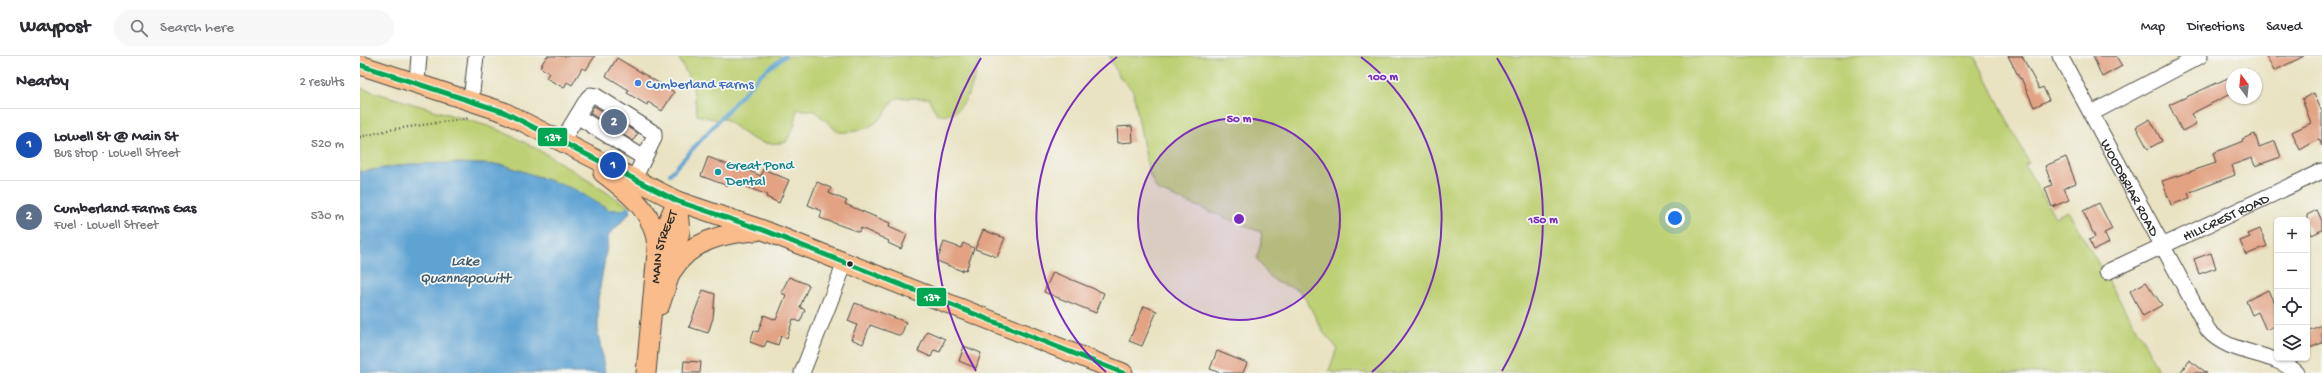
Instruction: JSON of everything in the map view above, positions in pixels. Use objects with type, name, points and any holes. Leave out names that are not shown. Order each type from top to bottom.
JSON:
[{"type":"main road","points":[[367,63],[416,82],[473,108],[504,112],[677,201],[763,230],[845,264],[1123,373]]},
{"type":"main road","points":[[562,142],[626,191],[641,206],[654,231],[657,252]]},
{"type":"main road","name":"MAIN STREET","points":[[646,373],[651,334],[657,252],[663,232],[677,201]]},
{"type":"main road","name":"MAIN STREET","points":[[651,334],[670,274],[680,232],[677,201]]},
{"type":"main road","points":[[670,274],[683,257],[704,241],[728,234],[763,230]]},
{"type":"street","points":[[416,82],[419,56]]},
{"type":"street","points":[[473,108],[476,56]]},
{"type":"street","name":"WOODBRIAR ROAD","points":[[2060,56],[2208,330],[2220,341],[2283,363],[2297,373]]},
{"type":"street","points":[[2092,113],[2200,56]]},
{"type":"street","points":[[562,142],[588,98],[595,96],[652,130],[655,136],[634,179]]},
{"type":"street","points":[[577,116],[644,158]]},
{"type":"street","name":"HILLCREST ROAD","points":[[2107,272],[2322,171]]},
{"type":"street","points":[[802,373],[845,264]]},
{"type":"path","points":[[360,137],[473,108]]},
{"type":"green space","points":[[678,56],[980,56],[976,74],[968,96],[955,112],[946,115],[937,114],[928,98],[896,98],[885,113],[870,126],[858,131],[838,132],[815,111],[797,109],[795,124],[786,142],[767,143],[752,139],[725,119],[717,120],[697,115],[693,86]]},
{"type":"green space","points":[[1109,56],[1975,56],[2029,163],[2025,165],[2055,217],[2068,211],[2145,344],[2159,373],[1335,373],[1329,371],[1337,348],[1323,332],[1308,303],[1298,289],[1278,283],[1269,276],[1258,261],[1257,257],[1262,240],[1261,232],[1157,190],[1149,173],[1133,91],[1118,75]]},
{"type":"green space","points":[[360,88],[491,127],[527,143],[628,206],[629,210],[609,210],[574,189],[503,165],[456,163],[409,164],[360,172]]},
{"type":"water","name":"Lake Quannapowitt","points":[[456,163],[503,165],[574,189],[609,210],[629,210],[630,212],[628,215],[609,235],[598,299],[598,332],[605,373],[360,373],[360,172],[409,164]]},
{"type":"building","points":[[547,56],[595,56],[586,70],[582,68],[572,85],[567,82],[564,88],[546,78],[549,73],[540,67]]},
{"type":"building","points":[[2008,56],[2022,56],[2039,89],[2043,87],[2049,100],[2034,107],[2021,78],[2020,79]]},
{"type":"building","points":[[2093,56],[2116,56],[2122,66],[2102,77]]},
{"type":"building","points":[[2266,56],[2304,56],[2274,71]]},
{"type":"building","name":"Cumberland Farms","points":[[617,58],[674,92],[662,111],[648,102],[647,105],[627,93],[629,90],[606,76]]},
{"type":"building","points":[[2226,79],[2226,96],[2191,114],[2196,124],[2182,131],[2169,105]]},
{"type":"building","points":[[2314,93],[2322,112],[2322,146],[2319,139],[2300,150],[2292,132],[2311,123],[2302,99]]},
{"type":"building","points":[[594,106],[638,133],[633,141],[590,113]]},
{"type":"building","points":[[2150,119],[2162,141],[2148,149],[2136,127]]},
{"type":"building","points":[[1132,126],[1133,142],[1118,143],[1117,127]]},
{"type":"building","points":[[2255,134],[2259,147],[2275,141],[2281,157],[2255,166],[2252,158],[2232,165],[2235,175],[2188,193],[2190,198],[2171,205],[2162,181],[2216,163],[2213,153],[2243,141],[2242,139]]},
{"type":"building","points":[[708,157],[746,172],[747,170],[761,176],[763,169],[789,180],[779,203],[766,197],[767,195],[730,180],[728,186],[701,176]]},
{"type":"building","points":[[2066,157],[2076,183],[2064,188],[2069,200],[2052,207],[2045,188],[2052,185],[2045,166]]},
{"type":"building","points":[[817,182],[831,188],[829,193],[847,201],[845,204],[890,223],[889,227],[907,235],[901,249],[888,243],[889,241],[861,228],[859,232],[820,218],[822,211],[808,205]]},
{"type":"building","points":[[2099,203],[2112,229],[2104,233],[2109,243],[2094,250],[2089,240],[2095,237],[2083,211]]},
{"type":"building","points":[[2317,210],[2322,221],[2322,230],[2312,235],[2310,231],[2310,217],[2307,217],[2307,215]]},
{"type":"building","points":[[2260,229],[2267,246],[2246,255],[2240,241],[2250,237],[2248,234]]},
{"type":"building","points":[[983,230],[1005,238],[997,257],[975,249]]},
{"type":"building","points":[[944,242],[961,248],[963,243],[974,248],[966,270],[963,269],[962,271],[937,261]]},
{"type":"building","points":[[2211,253],[2216,268],[2199,274],[2194,259]]},
{"type":"building","points":[[1053,272],[1104,293],[1096,313],[1044,292]]},
{"type":"building","points":[[789,277],[809,285],[800,307],[805,310],[800,322],[793,319],[787,338],[781,336],[778,345],[767,341],[764,347],[750,342],[754,330],[758,332],[764,315],[776,320],[786,295],[781,293]]},
{"type":"building","points":[[2146,282],[2162,305],[2143,316],[2130,291]]},
{"type":"building","points":[[703,290],[715,294],[713,318],[708,333],[689,327]]},
{"type":"building","points":[[2268,290],[2274,303],[2274,326],[2266,330],[2258,312],[2252,315],[2246,301]]},
{"type":"building","points":[[855,303],[906,322],[901,336],[870,325],[863,344],[851,339],[857,325],[848,321]]},
{"type":"building","points":[[1144,306],[1157,311],[1142,346],[1129,341]]},
{"type":"building","points":[[2322,325],[2322,343],[2310,348],[2310,330]]},
{"type":"building","points":[[927,331],[945,339],[940,352],[934,350],[931,357],[918,351]]},
{"type":"building","points":[[964,346],[981,353],[976,368],[959,361]]},
{"type":"building","points":[[1217,351],[1247,363],[1243,373],[1220,373],[1210,369]]},
{"type":"building","points":[[2189,360],[2207,373],[2180,373]]},
{"type":"building","points":[[684,361],[701,362],[700,373],[683,373]]},
{"type":"waterway","points":[[670,174],[760,75],[785,56]]},
{"type":"waterway","points":[[622,212],[629,208]]},
{"type":"transit line","name":"137","points":[[360,65],[504,112],[677,201],[763,230],[1123,373]]},
{"type":"place","name":"Cumberland Farms","points":[[638,83]]},
{"type":"place","name":"Cumberland Farms Gas","points":[[614,122]]},
{"type":"place","name":"Lowell St @ Main St","points":[[613,165]]},
{"type":"place","name":"Great Pond Dental","points":[[718,172]]}]
